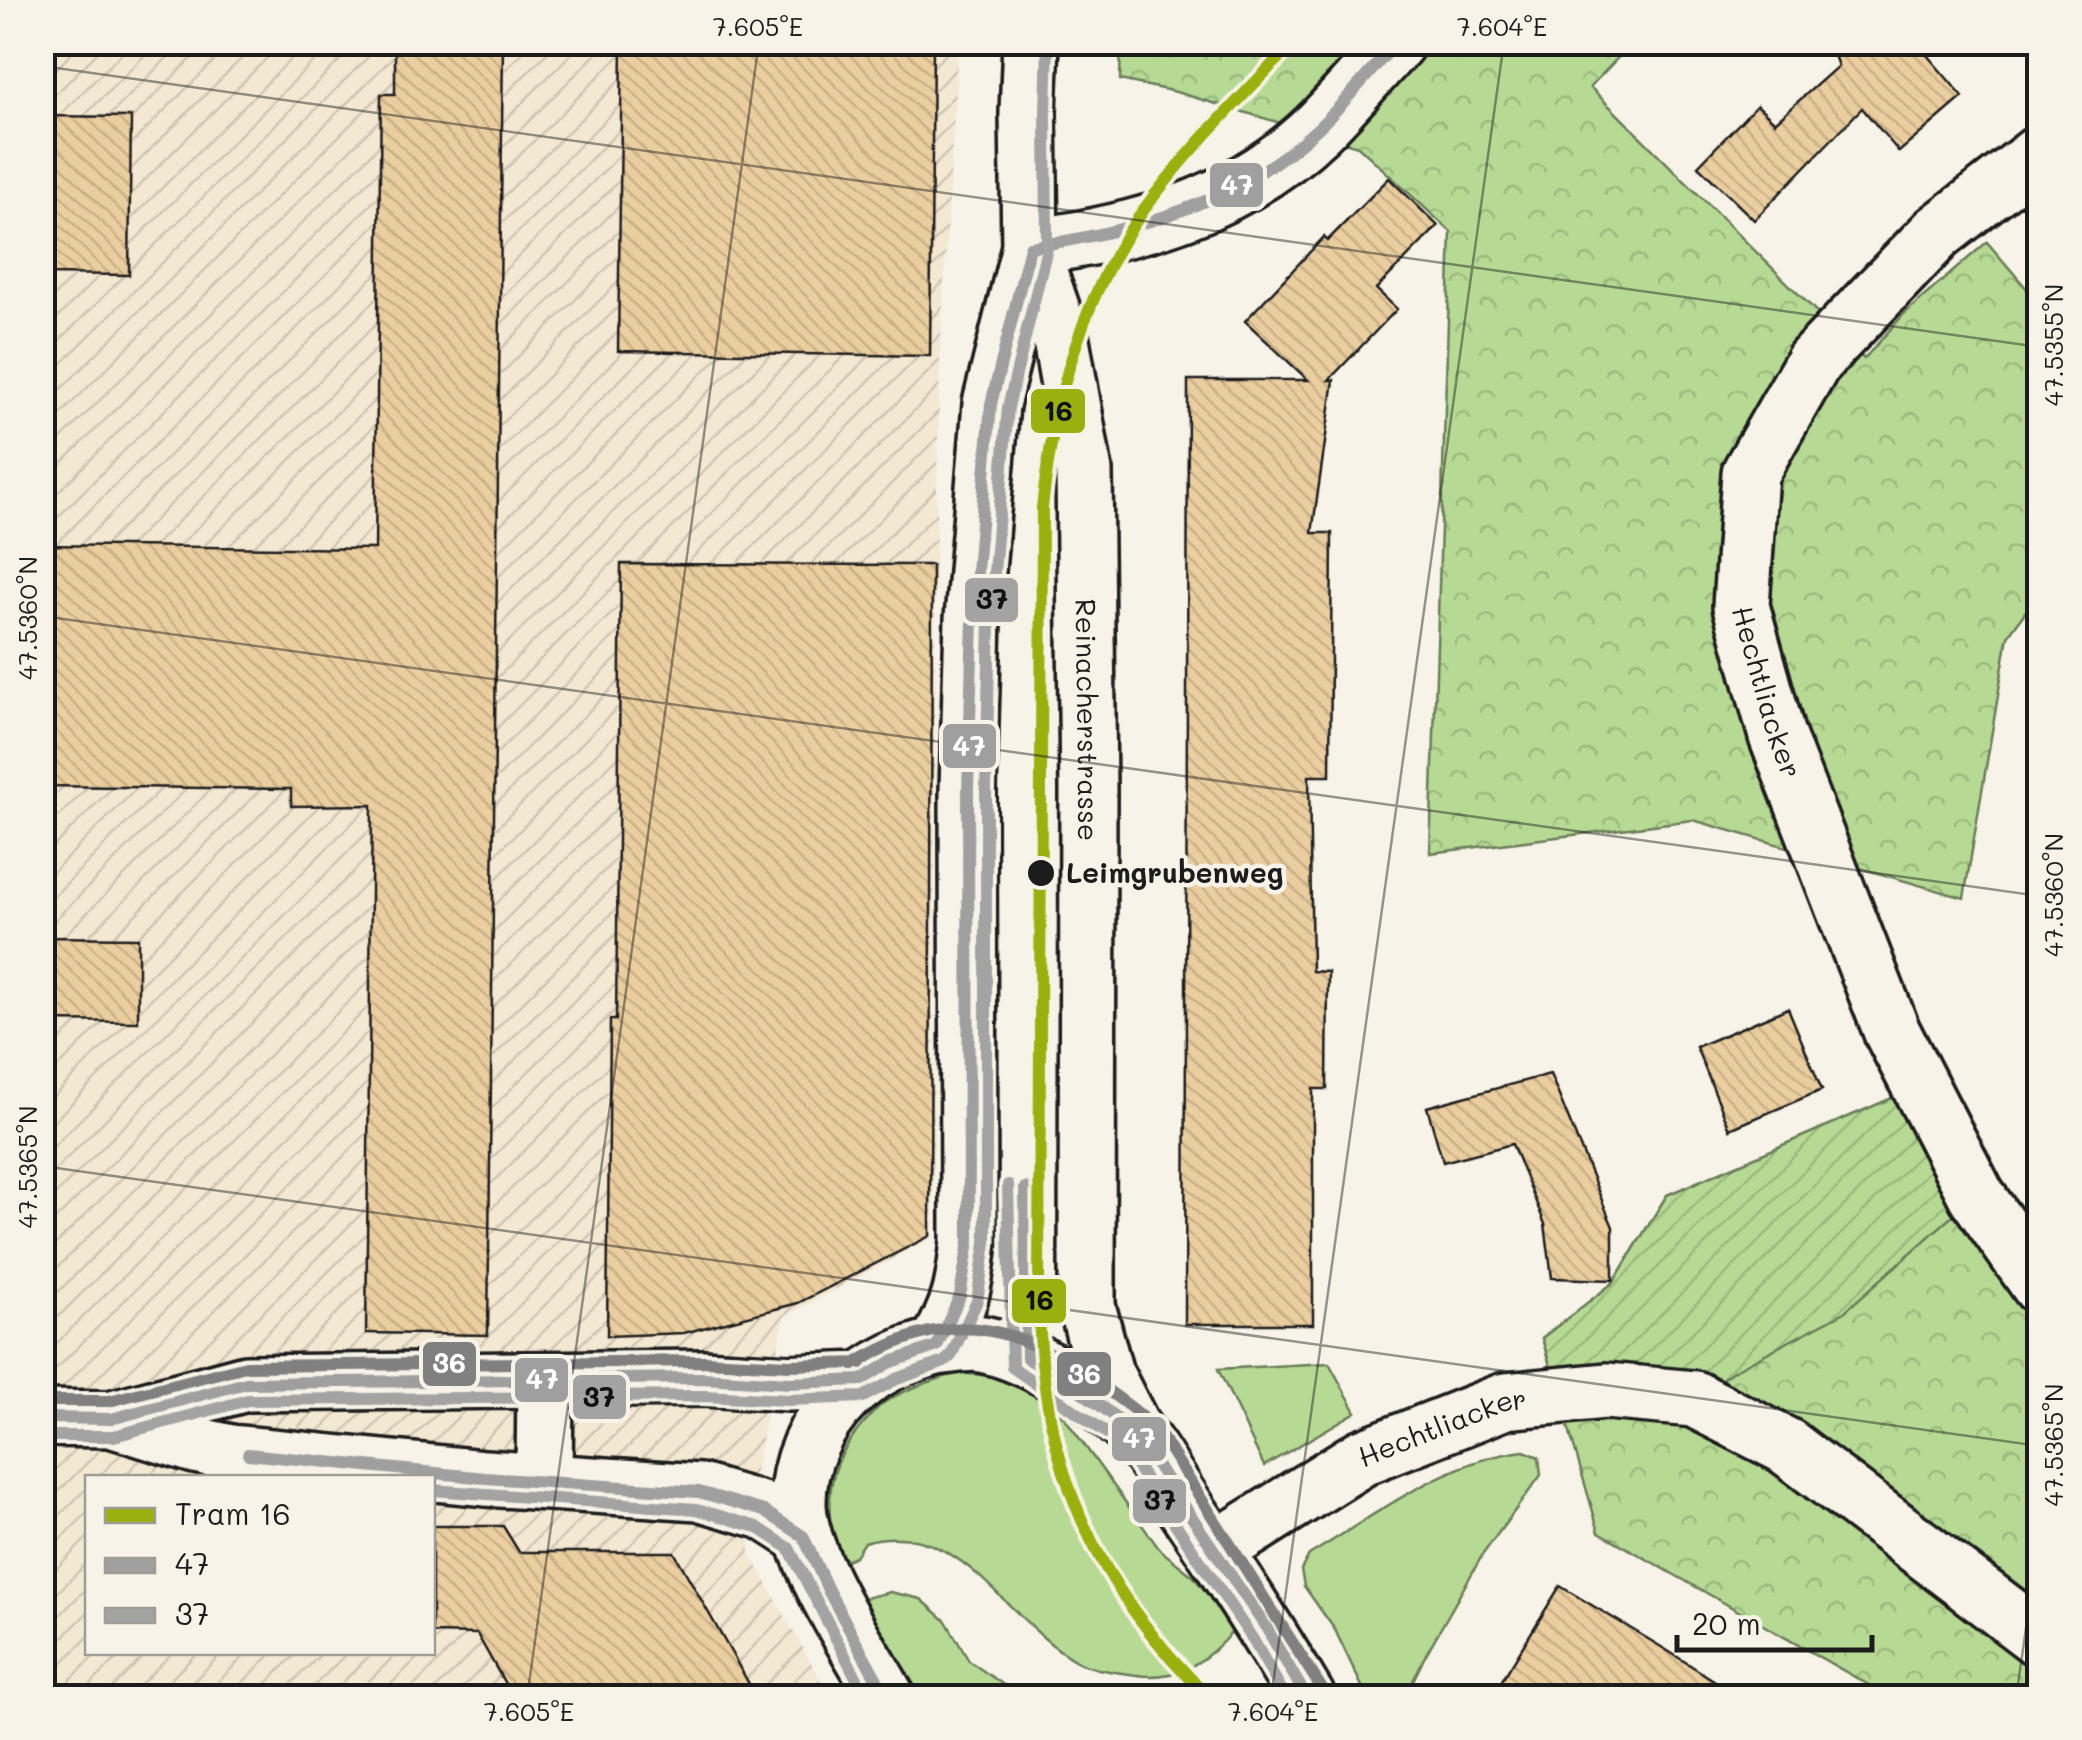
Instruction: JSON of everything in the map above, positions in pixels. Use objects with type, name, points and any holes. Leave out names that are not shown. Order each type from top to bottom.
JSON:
[{"type":"main road","name":"Reinacherstrasse","points":[[936,1346],[957,1312],[965,1283],[973,619],[991,404],[1030,246],[1031,42]]},
{"type":"main road","points":[[1030,246],[1130,231],[1219,197],[1278,162],[1318,128],[1396,42]]},
{"type":"main road","name":"Hechtliacker","points":[[2040,154],[1937,233],[1814,361],[1750,473],[1740,606],[1778,736],[1892,1032],[1976,1196],[2040,1286]]},
{"type":"main road","name":"Reinacherstrasse","points":[[1030,246],[1060,334],[1084,471],[1087,1306],[1106,1374],[1134,1431]]},
{"type":"main road","points":[[887,1698],[803,1536],[798,1509],[805,1458],[816,1432],[862,1380],[889,1363],[936,1346],[977,1343],[1027,1358],[1134,1431],[1215,1550],[1307,1698]]},
{"type":"main road","points":[[42,1418],[111,1419],[246,1384],[703,1378],[789,1383],[862,1380]]},
{"type":"main road","points":[[544,1380],[544,1481]]},
{"type":"main road","name":"Hechtliacker","points":[[1215,1550],[1363,1457],[1504,1401],[1606,1391],[1694,1399],[1786,1446],[2040,1639]]},
{"type":"main road","points":[[111,1419],[195,1446],[231,1453],[714,1495],[764,1511],[803,1536]]},
{"type":"shaded area","points":[[42,43],[958,43],[940,355],[935,565],[933,1237],[784,1317],[753,1484],[750,1553],[830,1697],[43,1697]]},
{"type":"green space","points":[[1121,43],[1632,43],[1590,87],[1864,359],[1904,314],[1987,242],[2039,303],[2040,591],[2008,636],[1964,898],[1693,820],[1430,853],[1451,232],[1358,146],[1176,92],[1120,80]]},
{"type":"green space","points":[[1920,1086],[2006,1236],[2039,1212],[2039,1697],[1890,1697],[1599,1532],[1542,1338],[1613,1283],[1667,1195]]},
{"type":"green space","points":[[1920,1086],[1976,1195],[1843,1313],[1733,1371],[1694,1399],[1559,1395],[1542,1338],[1613,1283],[1667,1195]]},
{"type":"green space","points":[[1329,1363],[1356,1412],[1264,1466],[1218,1369]]},
{"type":"green space","points":[[957,1373],[993,1376],[1020,1384],[1064,1417],[1160,1550],[1193,1576],[1235,1628],[1215,1649],[1193,1665],[1167,1675],[1100,1669],[1078,1662],[1051,1644],[980,1576],[955,1557],[928,1544],[898,1538],[864,1542],[855,1556],[841,1562],[829,1507],[841,1456],[885,1402]]},
{"type":"green space","points":[[1524,1451],[1539,1457],[1541,1475],[1483,1554],[1405,1697],[1367,1697],[1335,1630],[1304,1586],[1301,1570],[1309,1555],[1438,1477],[1495,1456]]},
{"type":"green space","points":[[890,1592],[921,1599],[946,1621],[969,1661],[1021,1697],[925,1697],[898,1667],[860,1599]]},
{"type":"building","points":[[395,42],[503,42],[488,1335],[366,1333],[372,805],[291,806],[291,789],[42,786],[42,545],[375,549],[381,94],[395,94]]},
{"type":"building","points":[[622,42],[933,42],[930,356],[618,351]]},
{"type":"building","points":[[1829,42],[1926,42],[1921,48],[1963,97],[1899,152],[1862,108],[1754,220],[1698,166],[1757,105],[1775,122],[1838,66]]},
{"type":"building","points":[[42,116],[131,117],[129,275],[42,274]]},
{"type":"building","points":[[1389,178],[1438,226],[1376,289],[1397,309],[1329,380],[1334,380],[1312,533],[1332,533],[1330,776],[1309,776],[1312,971],[1328,972],[1327,1089],[1313,1089],[1313,1324],[1185,1324],[1188,380],[1308,380],[1245,321],[1324,237],[1327,241]]},
{"type":"building","points":[[621,564],[932,565],[930,1236],[798,1303],[684,1333],[607,1336],[610,1020],[616,1020]]},
{"type":"building","points":[[42,937],[138,938],[138,1022],[42,1021]]},
{"type":"building","points":[[1788,1008],[1822,1090],[1730,1129],[1696,1047]]},
{"type":"building","points":[[1550,1074],[1613,1227],[1613,1280],[1552,1278],[1545,1224],[1512,1144],[1443,1162],[1427,1107]]},
{"type":"building","points":[[435,1526],[503,1526],[519,1552],[674,1552],[757,1698],[513,1698],[477,1634],[435,1633]]},
{"type":"building","points":[[1560,1586],[1668,1651],[1742,1698],[1491,1698]]},
{"type":"tram line","name":"16","points":[[1210,1698],[1134,1612],[1081,1519],[1063,1469],[1042,1361],[1042,508],[1063,389],[1087,314],[1104,277],[1162,186],[1294,42]]},
{"type":"transit line","name":"47","points":[[1030,247],[1147,222],[1184,210],[1254,176],[1318,128],[1397,42]]},
{"type":"transit line","name":"37","points":[[42,1436],[114,1436],[248,1400],[863,1397],[951,1356],[977,1301],[986,1243],[990,620],[1008,407],[1047,248],[1048,43]]},
{"type":"transit line","name":"47","points":[[42,1418],[111,1419],[246,1383],[862,1380],[889,1363],[937,1346],[960,1296],[969,1241],[968,790],[973,619],[991,404],[1030,247]]},
{"type":"transit line","name":"37","points":[[1008,1185],[1012,1367],[1121,1443],[1252,1638],[1286,1698]]},
{"type":"transit line","name":"47","points":[[1025,1188],[1027,1358],[1071,1384],[1134,1431],[1267,1629],[1307,1698]]},
{"type":"transit line","name":"36","points":[[853,1365],[919,1335],[978,1329],[1035,1346],[1097,1383],[1160,1435],[1322,1689]]},
{"type":"transit line","name":"36","points":[[42,1401],[109,1401],[246,1366],[861,1363]]},
{"type":"transit line","name":"47","points":[[248,1454],[485,1478],[699,1492],[764,1511],[803,1536],[887,1698]]},
{"type":"transit line","name":"37","points":[[435,1490],[696,1509],[757,1527],[789,1548],[867,1698]]},
{"type":"place","name":"Leimgrubenweg","points":[[1041,873]]}]
